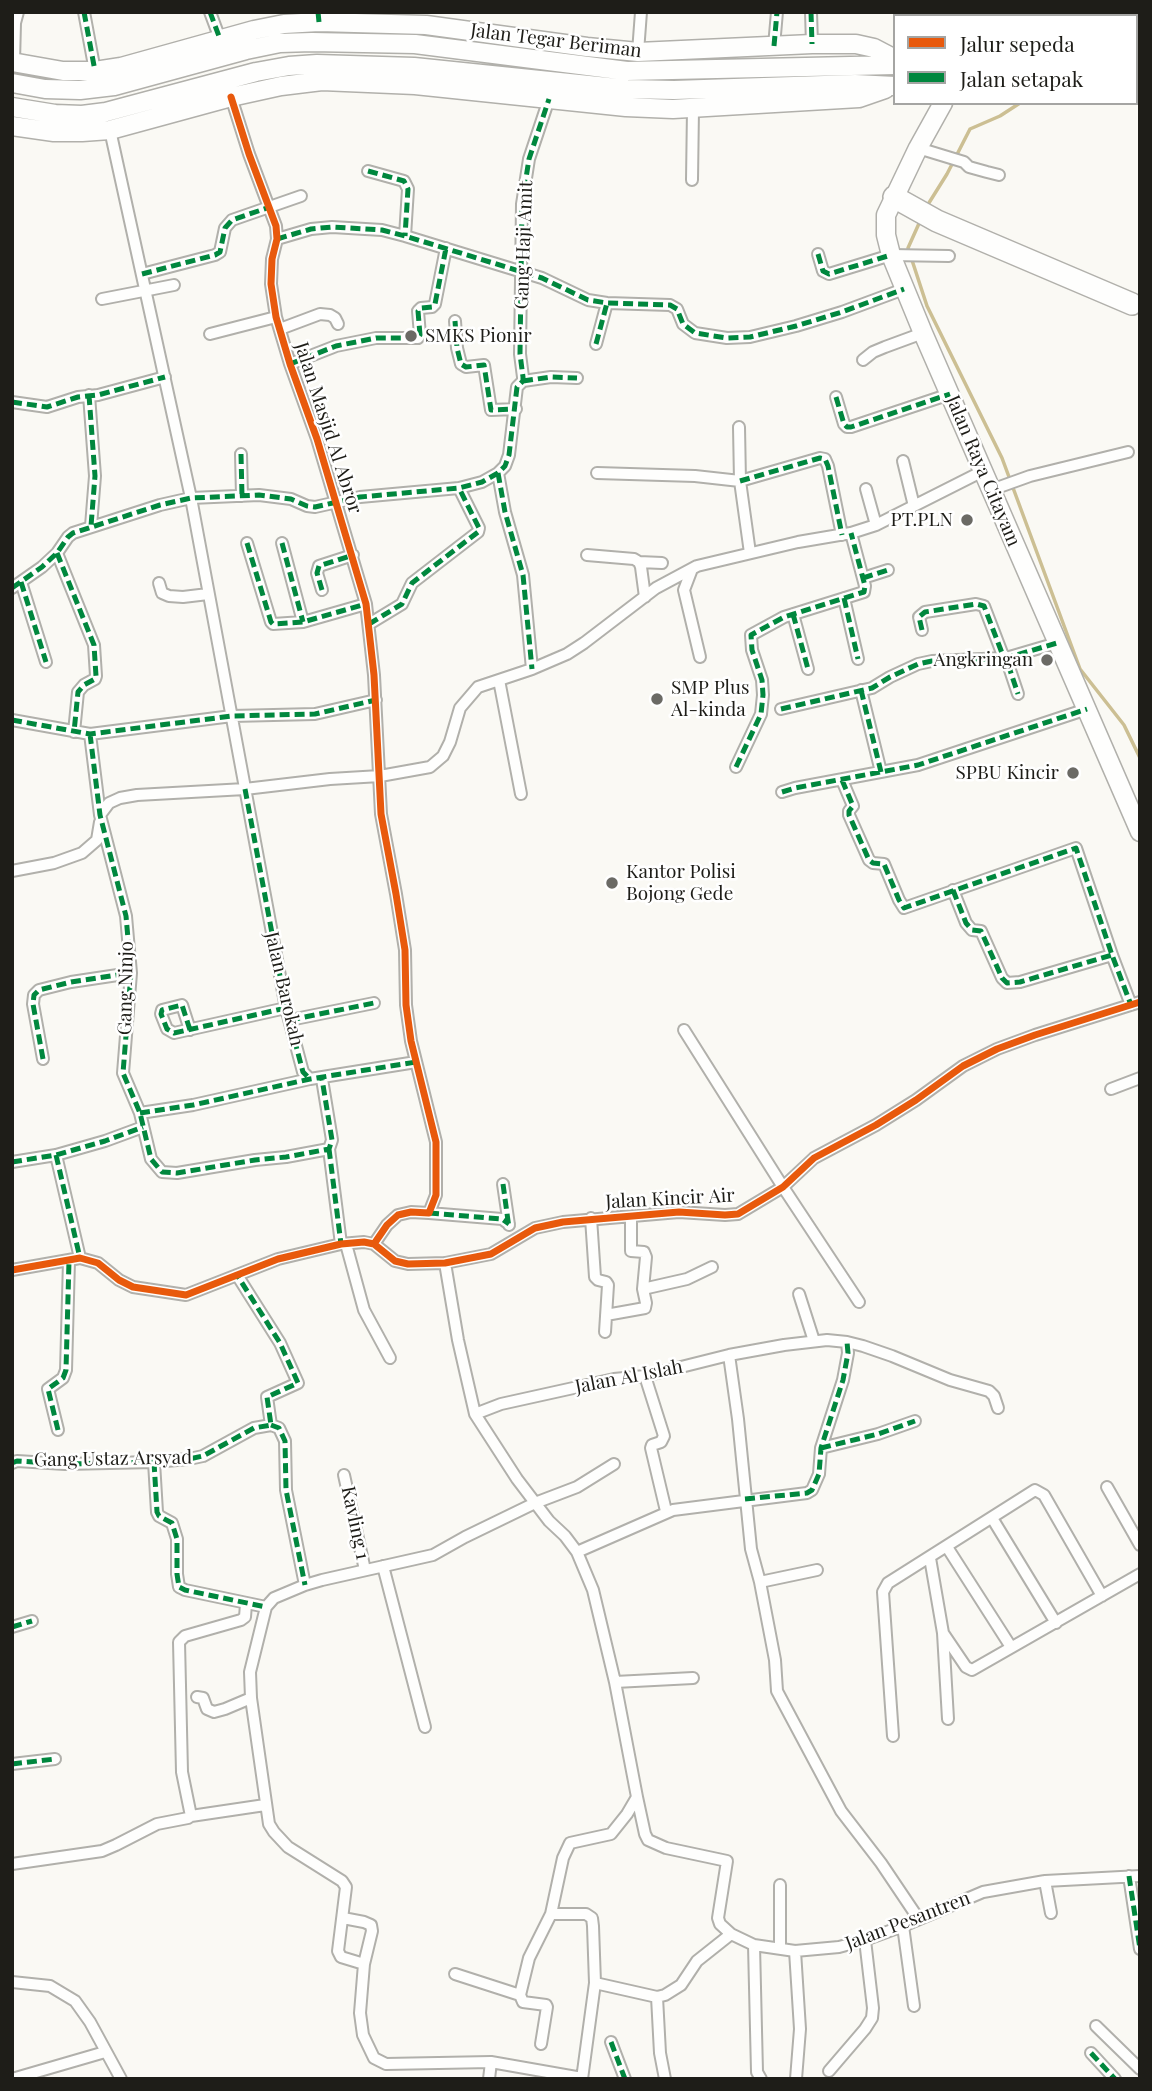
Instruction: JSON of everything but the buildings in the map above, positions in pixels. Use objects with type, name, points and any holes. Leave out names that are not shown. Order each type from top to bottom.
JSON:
[{"type":"highway","points":[[903,203],[937,222],[1132,304]]},
{"type":"main road","name":"Jalan Tegar Beriman","points":[[13,62],[63,71],[95,71],[121,67],[220,39],[318,17],[426,25],[638,52],[812,44],[867,46],[893,58]]},
{"type":"main road","points":[[359,64],[360,42]]},
{"type":"main road","name":"Jalan Tegar Beriman","points":[[12,83],[45,89],[80,90],[125,84],[280,43],[415,44],[627,71],[893,65]]},
{"type":"main road","points":[[673,51],[673,71]]},
{"type":"main road","points":[[159,56],[193,64]]},
{"type":"main road","name":"Jalan Tegar Beriman","points":[[12,107],[82,115],[106,112],[256,72],[289,66],[359,64],[414,67],[627,89],[855,84],[893,86]]},
{"type":"main road","name":"Jalan Tegar Beriman","points":[[12,125],[54,132],[110,130],[231,97],[281,86],[322,82],[415,85],[626,107],[673,109],[859,98],[893,86]]},
{"type":"main road","points":[[673,109],[674,90]]},
{"type":"main road","name":"Jalan Raya Citayam","points":[[938,105],[918,148],[903,203],[886,215],[887,235],[897,255],[904,289],[982,471],[998,488],[1057,643],[1140,832]]},
{"type":"street","points":[[13,62],[18,12]]},
{"type":"street","points":[[84,12],[95,71]]},
{"type":"street","points":[[210,12],[220,39]]},
{"type":"street","points":[[638,52],[641,12]]},
{"type":"street","points":[[774,46],[777,12]]},
{"type":"street","points":[[811,12],[812,44]]},
{"type":"street","name":"Jalan Masjid Al Abror","points":[[231,97],[270,207],[277,239],[272,259],[271,285],[279,329],[317,439],[366,604],[376,700],[381,814],[405,950],[406,1005],[416,1062],[436,1142],[436,1195],[429,1213]]},
{"type":"street","name":"Gang Haji Amit","points":[[498,473],[505,466],[509,455],[517,387],[523,381],[520,354],[522,204],[528,159],[549,99]]},
{"type":"street","points":[[692,180],[694,109]]},
{"type":"street","name":"Jalan Barokah","points":[[110,130],[191,498],[286,1008],[303,1072],[316,1079],[332,1140],[329,1149],[343,1244],[364,1310],[390,1358]]},
{"type":"street","points":[[918,148],[999,175]]},
{"type":"street","points":[[368,171],[404,181],[408,189],[405,236]]},
{"type":"street","points":[[142,274],[215,255],[220,252],[225,228],[232,220],[301,196]]},
{"type":"street","points":[[277,239],[311,229],[332,227],[365,228],[405,236],[542,278],[588,300],[670,304],[677,309],[683,324],[695,333],[727,338],[750,337],[821,318],[904,289]]},
{"type":"street","points":[[290,365],[336,346],[376,338],[418,338],[418,311],[435,304],[446,248]]},
{"type":"street","points":[[818,254],[823,271],[829,274],[897,255],[949,256]]},
{"type":"street","points":[[102,299],[174,285]]},
{"type":"street","points":[[596,344],[607,303]]},
{"type":"street","points":[[279,329],[320,314],[330,315],[338,324]]},
{"type":"street","points":[[211,334],[276,317]]},
{"type":"street","points":[[455,321],[461,364],[466,367],[484,365],[491,410],[516,409]]},
{"type":"street","points":[[863,360],[885,347],[923,333]]},
{"type":"street","points":[[12,402],[47,407],[165,377]]},
{"type":"street","points":[[523,381],[551,377],[578,378]]},
{"type":"street","points":[[836,397],[844,424],[851,427],[950,394]]},
{"type":"street","points":[[89,396],[95,476],[91,526]]},
{"type":"street","points":[[739,427],[740,481],[750,552]]},
{"type":"street","points":[[998,488],[1030,476],[1128,452]]},
{"type":"street","points":[[241,454],[242,496]]},
{"type":"street","points":[[597,473],[695,476],[740,481],[820,458],[827,462],[846,534],[863,578],[864,592],[784,617],[751,635],[752,650],[762,680],[761,714],[736,767]]},
{"type":"street","points":[[903,461],[914,506]]},
{"type":"street","points":[[13,869],[54,863],[82,852],[97,840],[100,815],[109,803],[120,798],[380,776],[430,767],[446,749],[460,708],[478,687],[567,654],[656,588],[709,562],[846,534],[876,525],[982,471]]},
{"type":"street","points":[[46,662],[17,585],[57,553],[73,533],[191,498],[275,497],[315,507],[360,497],[459,488],[482,482],[498,473],[505,512],[525,587],[532,669]]},
{"type":"street","points":[[369,624],[402,604],[412,583],[478,532],[479,528],[459,488]]},
{"type":"street","points":[[866,489],[876,525]]},
{"type":"street","points":[[247,543],[271,622],[303,622],[366,604]]},
{"type":"street","points":[[282,543],[303,622]]},
{"type":"street","points":[[57,553],[94,645],[95,679],[84,685],[79,692],[74,732]]},
{"type":"street","points":[[322,590],[317,573],[319,566],[353,555]]},
{"type":"street","points":[[587,555],[662,563]]},
{"type":"street","points":[[639,562],[645,597]]},
{"type":"street","points":[[695,568],[684,590],[700,657]]},
{"type":"street","points":[[863,578],[888,570]]},
{"type":"street","points":[[159,583],[162,593],[169,596],[208,594]]},
{"type":"street","points":[[844,598],[858,659]]},
{"type":"street","points":[[922,630],[919,617],[925,611],[976,604],[984,606],[1018,694]]},
{"type":"street","points":[[793,614],[808,669]]},
{"type":"street","points":[[781,709],[872,688],[925,662],[1006,658],[1057,643]]},
{"type":"street","points":[[499,680],[521,794]]},
{"type":"street","points":[[861,690],[881,772]]},
{"type":"street","points":[[12,720],[90,734],[232,716],[315,714],[376,700]]},
{"type":"street","points":[[782,792],[918,765],[1087,709]]},
{"type":"street","name":"Gang Ninjo","points":[[90,734],[100,815],[126,916],[131,973],[123,1073],[140,1113],[151,1159],[162,1172],[177,1173],[329,1149]]},
{"type":"street","points":[[842,780],[853,806],[849,815],[869,860],[884,864],[902,906],[907,907],[1076,848],[1112,955],[1137,1004]]},
{"type":"street","points":[[953,890],[966,923],[972,930],[981,931],[1002,978],[1007,983],[1020,982],[1112,955]]},
{"type":"street","points":[[43,1059],[33,1004],[34,995],[39,990],[131,973]]},
{"type":"street","points":[[290,1020],[374,1003]]},
{"type":"street","name":"Jalan Kincir Air","points":[[374,1244],[395,1261],[445,1263],[491,1254],[535,1228],[564,1222],[679,1212],[738,1214],[783,1187],[814,1158],[876,1125],[963,1066],[997,1049],[1035,1035],[1137,1004]]},
{"type":"street","points":[[190,1030],[286,1008]]},
{"type":"street","points":[[684,1030],[859,1302]]},
{"type":"street","points":[[140,1113],[416,1062]]},
{"type":"street","points":[[1111,1089],[1140,1078]]},
{"type":"street","points":[[12,1161],[56,1155],[143,1127]]},
{"type":"street","points":[[56,1155],[74,1260],[66,1370],[63,1378],[48,1390],[58,1430]]},
{"type":"street","points":[[503,1184],[511,1242]]},
{"type":"street","points":[[12,1270],[74,1260],[98,1263],[119,1280],[133,1287],[186,1295],[278,1259],[343,1244],[374,1244],[398,1215],[411,1212],[502,1219],[509,1224]]},
{"type":"street","points":[[606,1315],[645,1308],[643,1289],[646,1257],[644,1252],[631,1251],[631,1217]]},
{"type":"street","points":[[591,1219],[595,1277],[608,1285],[605,1332]]},
{"type":"street","points":[[445,1263],[457,1340],[475,1413],[535,1503],[577,1552],[593,1590],[615,1682],[645,1834],[648,1840],[666,1847],[727,1861],[717,1913],[720,1924],[730,1934],[697,1961],[681,1985],[657,1997],[595,1983]]},
{"type":"street","points":[[643,1289],[687,1279],[712,1267]]},
{"type":"street","points":[[237,1275],[280,1343],[298,1383],[267,1397],[271,1425],[279,1428],[285,1441],[286,1490],[305,1585]]},
{"type":"street","points":[[799,1294],[814,1341]]},
{"type":"street","name":"Jalan Al Islah","points":[[475,1413],[525,1398],[645,1376],[784,1345],[814,1341],[847,1342]]},
{"type":"street","points":[[577,1552],[666,1511],[807,1493],[812,1490],[819,1474],[821,1448],[843,1380],[848,1353],[847,1342],[892,1356],[950,1380],[989,1391],[995,1396],[998,1408]]},
{"type":"street","points":[[729,1356],[751,1549],[775,1660],[777,1691],[841,1811],[918,1918]]},
{"type":"street","points":[[645,1376],[664,1436],[661,1442],[651,1448],[666,1511]]},
{"type":"street","points":[[821,1448],[878,1434],[915,1421]]},
{"type":"street","name":"Gang Ustaz Arsyad","points":[[12,1463],[154,1462],[203,1456],[254,1428],[271,1425]]},
{"type":"street","points":[[154,1462],[157,1512],[172,1523],[176,1531],[179,1587],[266,1607]]},
{"type":"street","points":[[363,1964],[341,1957],[338,1951],[346,1895],[346,1887],[342,1881],[288,1847],[269,1824],[251,1698],[251,1664],[266,1607],[274,1598],[305,1585],[433,1555],[535,1503],[577,1487],[614,1464]]},
{"type":"street","name":"Kavling 1","points":[[344,1475],[365,1570]]},
{"type":"street","points":[[1107,1487],[1140,1545]]},
{"type":"street","points":[[893,1736],[883,1592],[888,1583],[1035,1490],[1040,1491],[1102,1596]]},
{"type":"street","points":[[992,1518],[1056,1622]]},
{"type":"street","points":[[947,1547],[1011,1647]]},
{"type":"street","points":[[930,1558],[943,1633],[948,1719]]},
{"type":"street","points":[[383,1566],[425,1727]]},
{"type":"street","points":[[760,1582],[817,1570]]},
{"type":"street","points":[[943,1633],[969,1670],[972,1670],[1140,1574]]},
{"type":"street","points":[[191,1816],[182,1772],[179,1642],[185,1636],[241,1620],[246,1604]]},
{"type":"street","points":[[12,1628],[32,1621]]},
{"type":"street","points":[[615,1682],[693,1678]]},
{"type":"street","points":[[197,1697],[203,1698],[207,1709],[214,1712],[251,1698]]},
{"type":"street","points":[[12,1764],[55,1759]]},
{"type":"street","points":[[541,2044],[547,2007],[523,2002],[520,1994],[529,1958],[551,1914],[563,1857],[570,1843],[611,1834],[638,1797]]},
{"type":"street","points":[[12,1864],[102,1851],[157,1824],[265,1805]]},
{"type":"street","points":[[1051,1913],[1045,1881],[1134,1876],[1140,1949]]},
{"type":"street","name":"Jalan Pesantren","points":[[730,1934],[754,1945],[795,1951],[839,1947],[903,1926],[983,1892],[1045,1881]]},
{"type":"street","points":[[780,1885],[780,1948]]},
{"type":"street","points":[[343,1918],[370,1925],[372,1931],[363,1964],[360,2013],[363,2035],[374,2058],[386,2064],[491,2062],[532,2075],[582,2078],[595,1983],[592,1918],[586,1914],[551,1914]]},
{"type":"street","points":[[903,1926],[914,2006]]},
{"type":"street","points":[[829,2071],[872,2018],[865,1940]]},
{"type":"street","points":[[754,1945],[757,2072],[761,2079]]},
{"type":"street","points":[[795,1951],[800,2029],[796,2079]]},
{"type":"street","points":[[455,1974],[520,1994]]},
{"type":"street","points":[[12,1982],[50,1986],[69,1996],[86,2016],[121,2079]]},
{"type":"street","points":[[657,1997],[660,2053],[665,2079]]},
{"type":"street","points":[[1096,2025],[1140,2070]]},
{"type":"street","points":[[611,2042],[625,2079]]},
{"type":"street","points":[[12,2079],[105,2052]]},
{"type":"street","points":[[1091,2053],[1115,2079]]},
{"type":"street","points":[[489,2079],[491,2062]]},
{"type":"waterway","points":[[927,206],[970,129],[1017,105]]},
{"type":"waterway","points":[[921,219],[908,248],[927,306],[1002,458],[1080,669],[1124,725],[1140,758]]},
{"type":"marked path","points":[[84,12],[95,71]]},
{"type":"marked path","points":[[210,12],[220,39]]},
{"type":"marked path","points":[[318,12],[319,22]]},
{"type":"marked path","points":[[774,46],[777,12]]},
{"type":"marked path","points":[[811,12],[812,44]]},
{"type":"marked path","points":[[986,12],[990,14]]},
{"type":"marked path","points":[[1109,12],[1118,14]]},
{"type":"marked path","points":[[12,588],[42,567],[73,533],[160,505],[191,498],[259,495],[291,499],[315,507],[360,497],[459,488],[482,482],[498,473],[505,466],[509,455],[517,387],[523,381],[520,354],[522,204],[529,159],[549,99]]},
{"type":"marked path","points":[[368,171],[404,181],[408,189],[405,236]]},
{"type":"marked path","points":[[142,274],[215,255],[220,252],[225,228],[232,220],[270,207]]},
{"type":"marked path","points":[[277,239],[311,229],[332,227],[382,230],[542,278],[588,300],[670,305],[677,309],[683,324],[695,333],[727,338],[750,337],[796,326],[904,289]]},
{"type":"marked path","points":[[290,364],[336,346],[376,338],[418,338],[418,311],[435,304],[446,248]]},
{"type":"marked path","points":[[818,254],[823,271],[829,274],[891,255]]},
{"type":"marked path","points":[[596,344],[607,303]]},
{"type":"marked path","points":[[455,321],[461,364],[466,367],[484,365],[491,410],[516,409]]},
{"type":"marked path","points":[[12,402],[47,407],[165,377]]},
{"type":"marked path","points":[[523,381],[551,377],[577,378]]},
{"type":"marked path","points":[[836,397],[844,424],[851,427],[950,394]]},
{"type":"marked path","points":[[89,395],[95,476],[91,526]]},
{"type":"marked path","points":[[241,454],[242,496]]},
{"type":"marked path","points":[[740,481],[820,458],[825,459],[842,535]]},
{"type":"marked path","points":[[498,473],[505,512],[523,575],[532,669]]},
{"type":"marked path","points":[[369,624],[402,604],[412,583],[478,532],[479,528],[459,488]]},
{"type":"marked path","points":[[736,767],[761,714],[762,680],[752,650],[751,635],[784,617],[864,592],[865,586],[851,533]]},
{"type":"marked path","points":[[247,543],[273,624],[303,622],[366,604]]},
{"type":"marked path","points":[[282,543],[303,622]]},
{"type":"marked path","points":[[57,553],[94,645],[96,676],[78,692],[74,732]]},
{"type":"marked path","points":[[322,590],[317,573],[319,566],[353,555]]},
{"type":"marked path","points":[[863,578],[888,570]]},
{"type":"marked path","points":[[21,582],[46,662]]},
{"type":"marked path","points":[[844,598],[858,659]]},
{"type":"marked path","points":[[922,630],[919,617],[925,612],[976,604],[984,606],[1006,658],[1057,643]]},
{"type":"marked path","points":[[793,614],[808,669]]},
{"type":"marked path","points":[[781,709],[872,688],[918,664],[932,661],[1006,658],[1018,694]]},
{"type":"marked path","points":[[861,690],[881,772]]},
{"type":"marked path","points":[[12,720],[90,734],[232,716],[315,714],[376,700]]},
{"type":"marked path","points":[[782,792],[918,765],[1087,709]]},
{"type":"marked path","points":[[90,734],[100,815],[126,916],[131,973],[123,1073],[140,1113],[151,1159],[162,1172],[177,1173],[329,1149],[332,1140],[322,1079]]},
{"type":"marked path","points":[[842,780],[853,806],[849,815],[869,860],[884,864],[904,908],[1076,848],[1131,1005]]},
{"type":"marked path","points":[[245,789],[286,1008],[303,1072],[310,1079]]},
{"type":"marked path","points":[[953,890],[966,923],[972,930],[981,931],[1002,978],[1007,983],[1020,982],[1112,955]]},
{"type":"marked path","points":[[43,1059],[33,1004],[34,995],[39,990],[131,973]]},
{"type":"marked path","points":[[290,1020],[374,1003]]},
{"type":"marked path","points":[[190,1030],[182,1005],[162,1010],[167,1029],[174,1033],[286,1008]]},
{"type":"marked path","points":[[140,1113],[193,1105],[310,1079],[416,1062]]},
{"type":"marked path","points":[[12,1162],[56,1155],[143,1127]]},
{"type":"marked path","points":[[329,1149],[341,1244]]},
{"type":"marked path","points":[[56,1155],[80,1258]]},
{"type":"marked path","points":[[503,1184],[509,1228]]},
{"type":"marked path","points":[[429,1213],[502,1219],[509,1224]]},
{"type":"marked path","points":[[58,1430],[48,1389],[63,1378],[66,1370],[69,1261]]},
{"type":"marked path","points":[[12,1463],[154,1462],[189,1459],[203,1456],[254,1428],[271,1425],[267,1397],[298,1383],[280,1343],[237,1275]]},
{"type":"marked path","points":[[745,1499],[807,1493],[812,1490],[819,1474],[821,1448],[843,1380],[848,1353],[847,1342]]},
{"type":"marked path","points":[[821,1448],[878,1434],[915,1421]]},
{"type":"marked path","points":[[271,1425],[279,1428],[285,1441],[286,1490],[305,1585]]},
{"type":"marked path","points":[[154,1462],[157,1512],[172,1523],[177,1539],[179,1587],[266,1607]]},
{"type":"marked path","points":[[12,1627],[32,1621]]},
{"type":"marked path","points":[[12,1764],[55,1759]]},
{"type":"marked path","points":[[1129,1876],[1140,1949]]},
{"type":"marked path","points":[[611,2042],[625,2079]]},
{"type":"marked path","points":[[1091,2053],[1115,2079]]},
{"type":"cycle path","points":[[231,97],[276,226],[277,239],[272,259],[271,284],[276,317],[317,439],[366,604],[374,675],[381,814],[405,950],[406,1005],[411,1041],[436,1142],[436,1195],[429,1213],[411,1212],[398,1215],[374,1244]]},
{"type":"cycle path","points":[[12,1270],[80,1258],[98,1263],[119,1280],[133,1287],[186,1295],[278,1259],[341,1244],[374,1244],[395,1261],[408,1264],[445,1263],[491,1254],[535,1228],[563,1222],[679,1212],[738,1214],[783,1187],[814,1158],[876,1125],[963,1066],[997,1049],[1035,1035],[1140,1002]]},
{"type":"place","name":"SMKS Pionir","points":[[411,336]]},
{"type":"place","name":"PT.PLN","points":[[967,520]]},
{"type":"place","name":"Angkringan","points":[[1047,660]]},
{"type":"place","name":"SMP Plus Al-kinda","points":[[657,699]]},
{"type":"place","name":"SPBU Kincir","points":[[1073,773]]},
{"type":"place","name":"Kantor Polisi Bojong Gede","points":[[612,883]]}]
